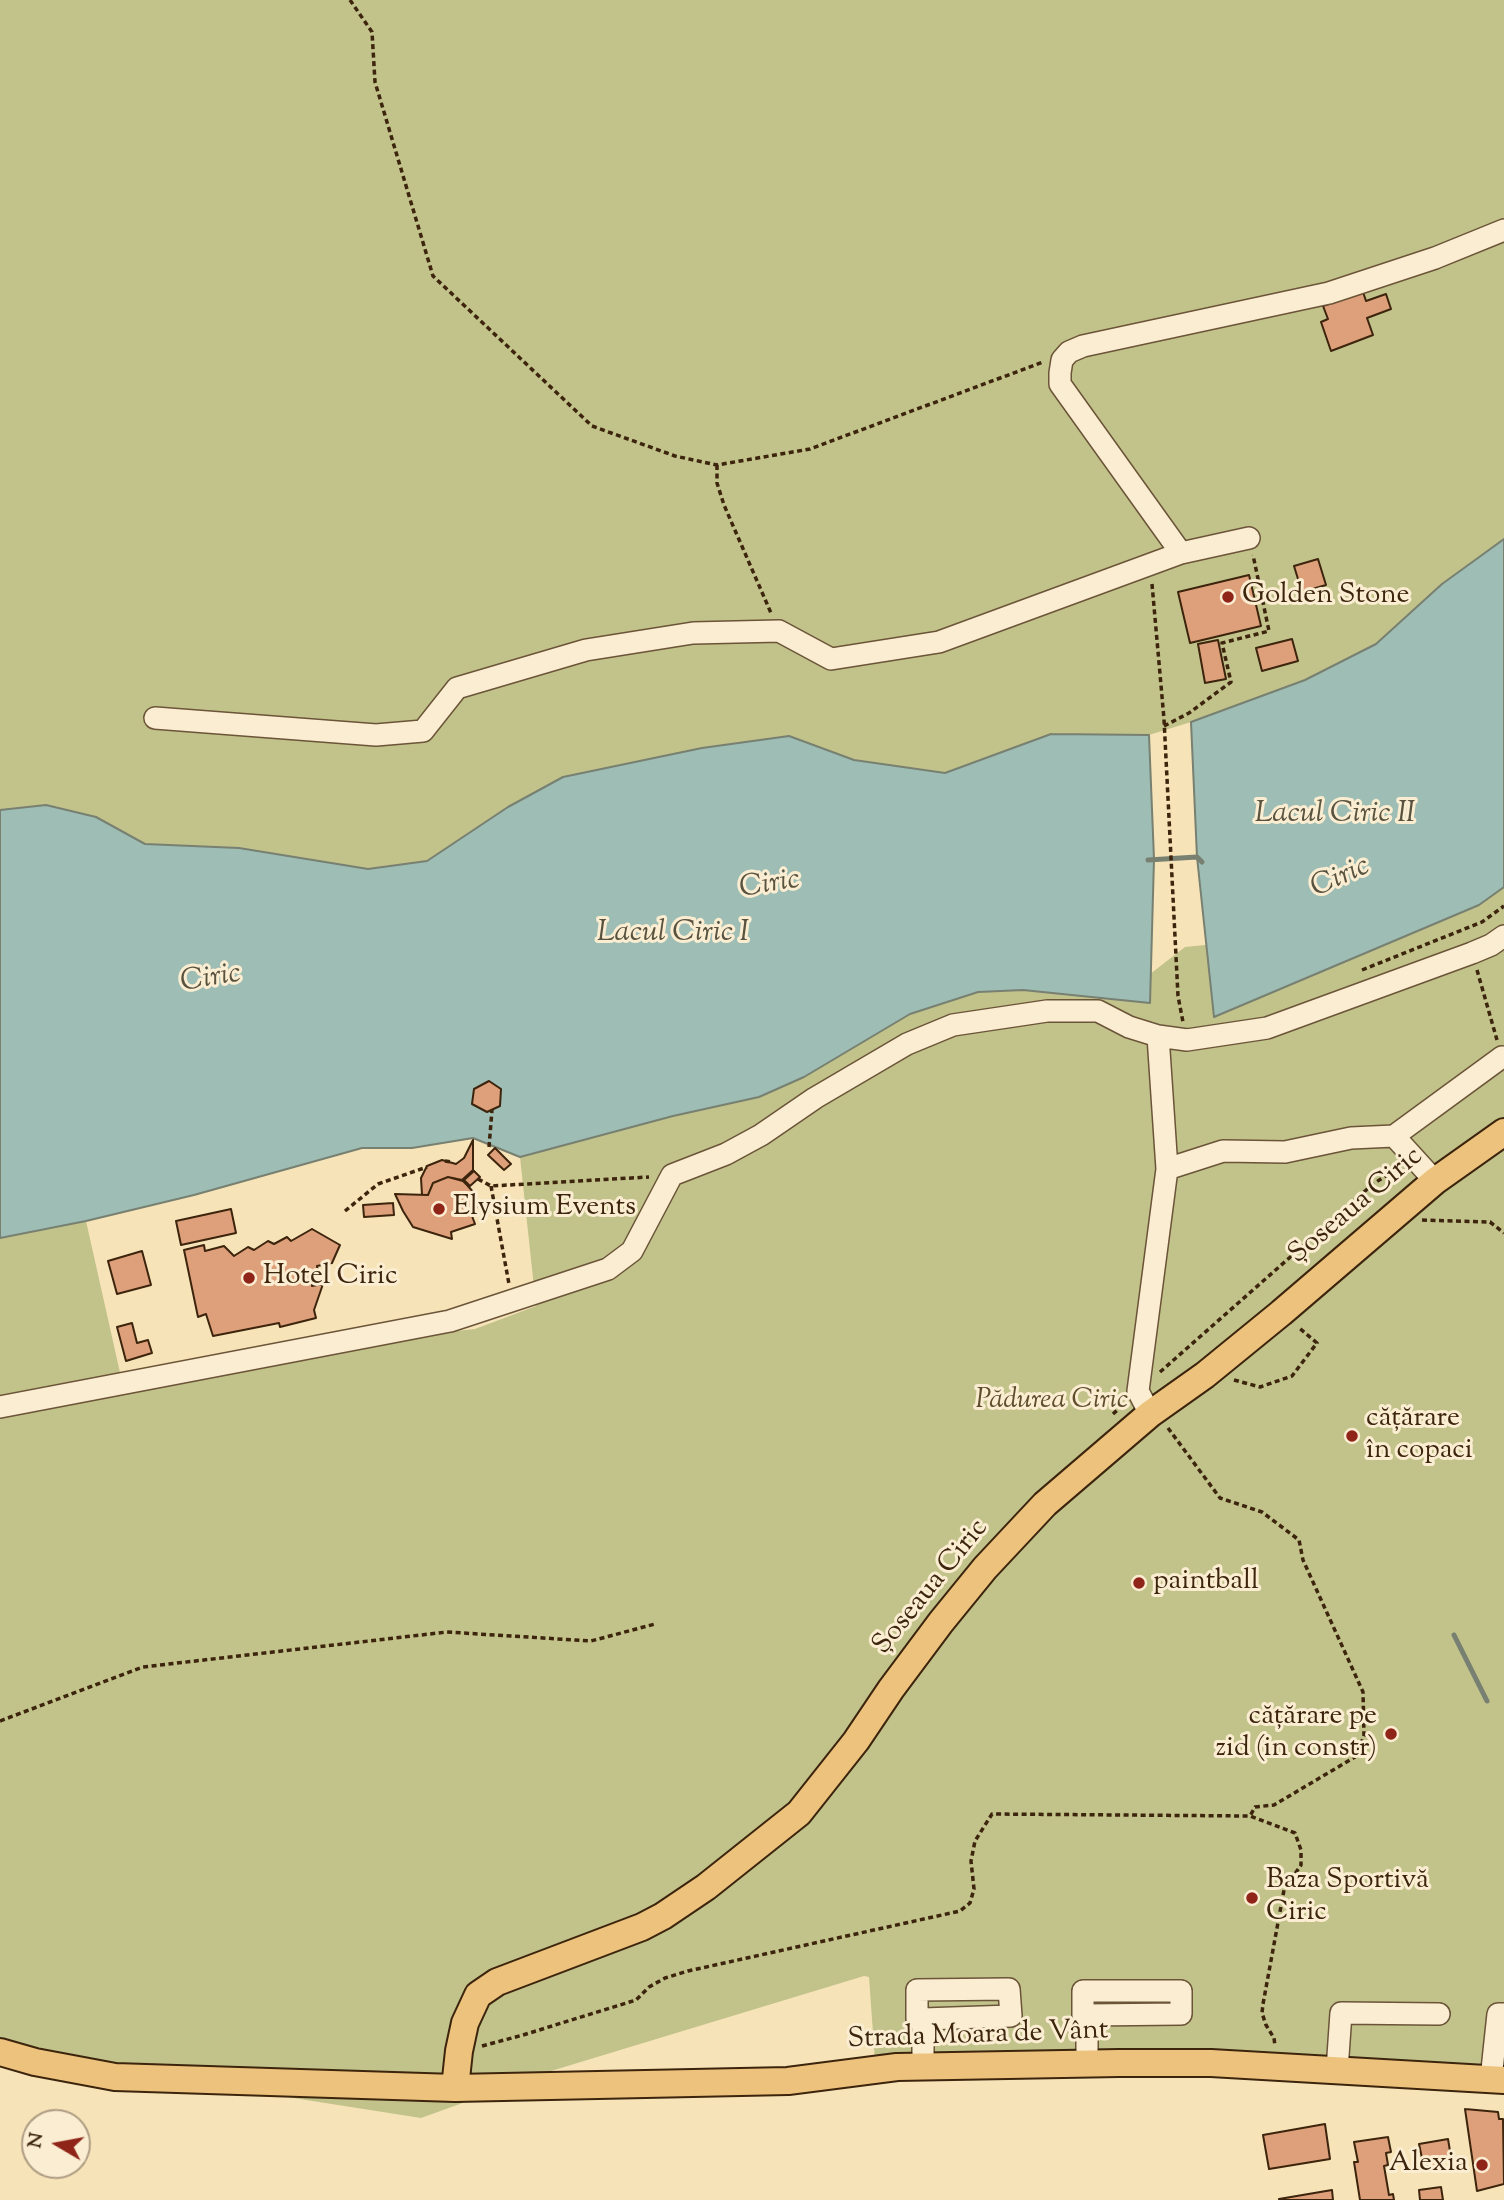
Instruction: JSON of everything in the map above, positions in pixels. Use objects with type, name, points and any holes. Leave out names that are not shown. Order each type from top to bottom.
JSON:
[{"type":"main road","name":"Șoseaua Ciric","points":[[455,2088],[465,2023],[478,1995],[497,1982],[642,1927],[663,1916],[706,1887],[799,1813],[856,1741],[933,1633],[985,1568],[1045,1504],[1150,1414],[1205,1375],[1281,1313],[1435,1181],[1504,1132]]},
{"type":"main road","name":"Strada Moara de Vânt","points":[[0,2052],[35,2062],[115,2077],[455,2088],[789,2081],[897,2067],[1087,2063],[1211,2063],[1498,2079]]},
{"type":"street","points":[[1181,553],[1060,384],[1062,360],[1069,352],[1083,346],[1329,293],[1435,258],[1504,230]]},
{"type":"street","points":[[155,718],[376,735],[423,731],[457,688],[586,650],[693,633],[779,631],[831,659],[939,642],[1181,553],[1251,545]]},
{"type":"street","points":[[0,1408],[450,1321],[608,1269],[632,1251],[672,1175],[750,1142],[815,1098],[907,1044],[953,1025],[1047,1011],[1098,1011],[1129,1027],[1187,1040],[1267,1028],[1472,953],[1504,936]]},
{"type":"street","points":[[1150,1414],[1138,1391],[1167,1169],[1158,1035]]},
{"type":"street","points":[[1167,1169],[1223,1151],[1285,1152],[1351,1138],[1395,1136],[1502,1057]]},
{"type":"street","points":[[1395,1136],[1435,1181]]},
{"type":"street","points":[[1337,2070],[1340,2013],[1439,2014]]},
{"type":"street","points":[[1498,2079],[1497,2014],[1504,2014]]},
{"type":"street","points":[[1087,2015],[1087,2063]]},
{"type":"street","points":[[923,2019],[923,2067]]},
{"type":"path","points":[[350,0],[372,32],[375,82],[433,276],[592,426],[675,456],[716,465],[810,449],[1051,360],[1062,360]]},
{"type":"path","points":[[716,465],[717,483],[724,505],[779,631]]},
{"type":"path","points":[[1165,728],[1231,682],[1222,643],[1269,631],[1251,545]]},
{"type":"path","points":[[1150,564],[1165,728],[1178,996]]},
{"type":"path","points":[[1472,953],[1502,1057]]},
{"type":"path","points":[[489,1147],[492,1110]]},
{"type":"path","points":[[1109,1418],[1373,1184],[1401,1166]]},
{"type":"path","points":[[345,1211],[378,1184],[426,1167]]},
{"type":"path","points":[[478,1179],[491,1186],[672,1175]]},
{"type":"path","points":[[491,1186],[512,1300]]},
{"type":"path","points":[[1396,1215],[1432,1222],[1490,1222],[1504,1233]]},
{"type":"path","points":[[1205,1375],[1260,1387],[1292,1376],[1317,1343],[1281,1313]]},
{"type":"path","points":[[1173,1396],[1166,1426],[1220,1497],[1262,1512],[1299,1540],[1303,1560],[1363,1692],[1364,1736],[1355,1757],[1274,1805],[1255,1807],[1250,1816]]},
{"type":"path","points":[[0,1721],[143,1667],[447,1632],[591,1641],[655,1624]]},
{"type":"path","points":[[459,2051],[523,2035],[636,2000],[649,1987],[665,1978],[688,1971],[960,1911],[970,1903],[974,1889],[971,1861],[975,1841],[992,1814],[1250,1816],[1295,1833],[1301,1850],[1301,1865],[1284,1890],[1262,2013],[1274,2038],[1279,2067]]},
{"type":"green space","points":[[0,0],[1504,0],[1504,548],[1424,600],[1376,644],[1305,680],[1149,735],[1051,734],[945,773],[854,760],[789,736],[702,748],[563,777],[508,807],[427,861],[368,869],[239,848],[145,844],[96,817],[46,805],[0,810]]},
{"type":"green space","name":"Pădurea Ciric","points":[[1504,884],[1504,2078],[1427,2073],[876,2075],[869,1977],[864,1976],[551,2071],[421,2118],[0,2052],[0,1238],[86,1221],[121,1377],[198,1358],[475,1329],[536,1306],[520,1157],[673,1116],[759,1097],[874,1026],[970,988],[1119,998],[1185,947],[1442,921]]},
{"type":"water","name":"Lacul Ciric II","points":[[1504,539],[1504,887],[1479,905],[1214,1017],[1197,857],[1191,722],[1305,680],[1376,644],[1442,584]]},
{"type":"water","name":"Lacul Ciric I","points":[[1051,734],[1149,735],[1154,859],[1150,1003],[1023,990],[978,992],[910,1014],[804,1077],[759,1097],[673,1116],[520,1157],[473,1138],[412,1148],[362,1148],[194,1195],[0,1238],[0,810],[46,805],[96,817],[145,844],[239,848],[368,869],[427,861],[508,807],[563,777],[702,748],[789,736],[854,760],[945,773]]},
{"type":"building","points":[[1363,292],[1366,301],[1386,294],[1391,309],[1367,318],[1373,335],[1331,351],[1321,322],[1328,319],[1323,306]]},
{"type":"building","points":[[1318,559],[1326,585],[1302,592],[1294,566]]},
{"type":"building","points":[[1249,575],[1261,626],[1190,643],[1178,592]]},
{"type":"building","points":[[1292,639],[1298,661],[1262,671],[1256,648]]},
{"type":"building","points":[[1218,640],[1226,679],[1205,683],[1198,644]]},
{"type":"building","points":[[489,1081],[501,1089],[500,1106],[487,1112],[472,1104],[474,1089]]},
{"type":"building","points":[[473,1140],[473,1170],[462,1180],[448,1177],[433,1183],[428,1195],[422,1195],[421,1178],[427,1166],[442,1160],[456,1164],[464,1158]]},
{"type":"building","points":[[495,1148],[511,1164],[504,1170],[488,1155]]},
{"type":"building","points":[[474,1171],[480,1177],[470,1186],[464,1180]]},
{"type":"building","name":"Elysium Events","points":[[448,1177],[463,1181],[467,1185],[475,1194],[472,1202],[477,1207],[472,1216],[475,1224],[451,1232],[452,1239],[413,1227],[395,1194],[428,1195],[433,1183]]},
{"type":"building","points":[[393,1203],[394,1215],[364,1217],[363,1205]]},
{"type":"building","points":[[231,1209],[236,1233],[181,1245],[176,1221]]},
{"type":"building","points":[[312,1229],[340,1245],[332,1263],[317,1266],[318,1272],[313,1275],[312,1286],[323,1284],[314,1310],[316,1318],[280,1327],[279,1323],[213,1336],[206,1314],[198,1317],[184,1250],[204,1245],[205,1251],[224,1246],[234,1256],[248,1247],[254,1250],[268,1241],[274,1244],[287,1237],[291,1241]]},
{"type":"building","points":[[142,1251],[151,1285],[117,1294],[108,1261]]},
{"type":"building","points":[[132,1323],[137,1343],[148,1340],[152,1353],[126,1361],[117,1327]]},
{"type":"building","points":[[1465,2109],[1498,2112],[1499,2119],[1503,2119],[1504,2184],[1477,2191]]},
{"type":"building","points":[[1325,2124],[1330,2159],[1269,2169],[1263,2135]]},
{"type":"building","points":[[1388,2137],[1391,2152],[1386,2153],[1388,2165],[1384,2166],[1389,2195],[1393,2194],[1394,2200],[1360,2200],[1354,2142]]},
{"type":"building","points":[[1448,2139],[1451,2157],[1438,2159],[1439,2166],[1428,2168],[1427,2162],[1423,2163],[1419,2144]]},
{"type":"building","points":[[1441,2187],[1443,2200],[1420,2200],[1419,2190]]},
{"type":"building","points":[[1332,2190],[1333,2200],[1279,2200],[1279,2199]]},
{"type":"waterway","name":"Ciric","points":[[1148,860],[1197,857],[1202,862]]},
{"type":"waterway","points":[[1454,1635],[1487,1701]]},
{"type":"place","name":"Golden Stone","points":[[1228,597]]},
{"type":"place","name":"Elysium Events","points":[[439,1209]]},
{"type":"place","name":"Hotel Ciric","points":[[249,1278]]},
{"type":"place","name":"cățărare în copaci","points":[[1352,1436]]},
{"type":"place","name":"paintball","points":[[1139,1583]]},
{"type":"place","name":"cățărare pe zid (in constr)","points":[[1391,1734]]},
{"type":"place","name":"Baza Sportivă Ciric","points":[[1252,1898]]},
{"type":"place","name":"Alexia","points":[[1482,2165]]}]
